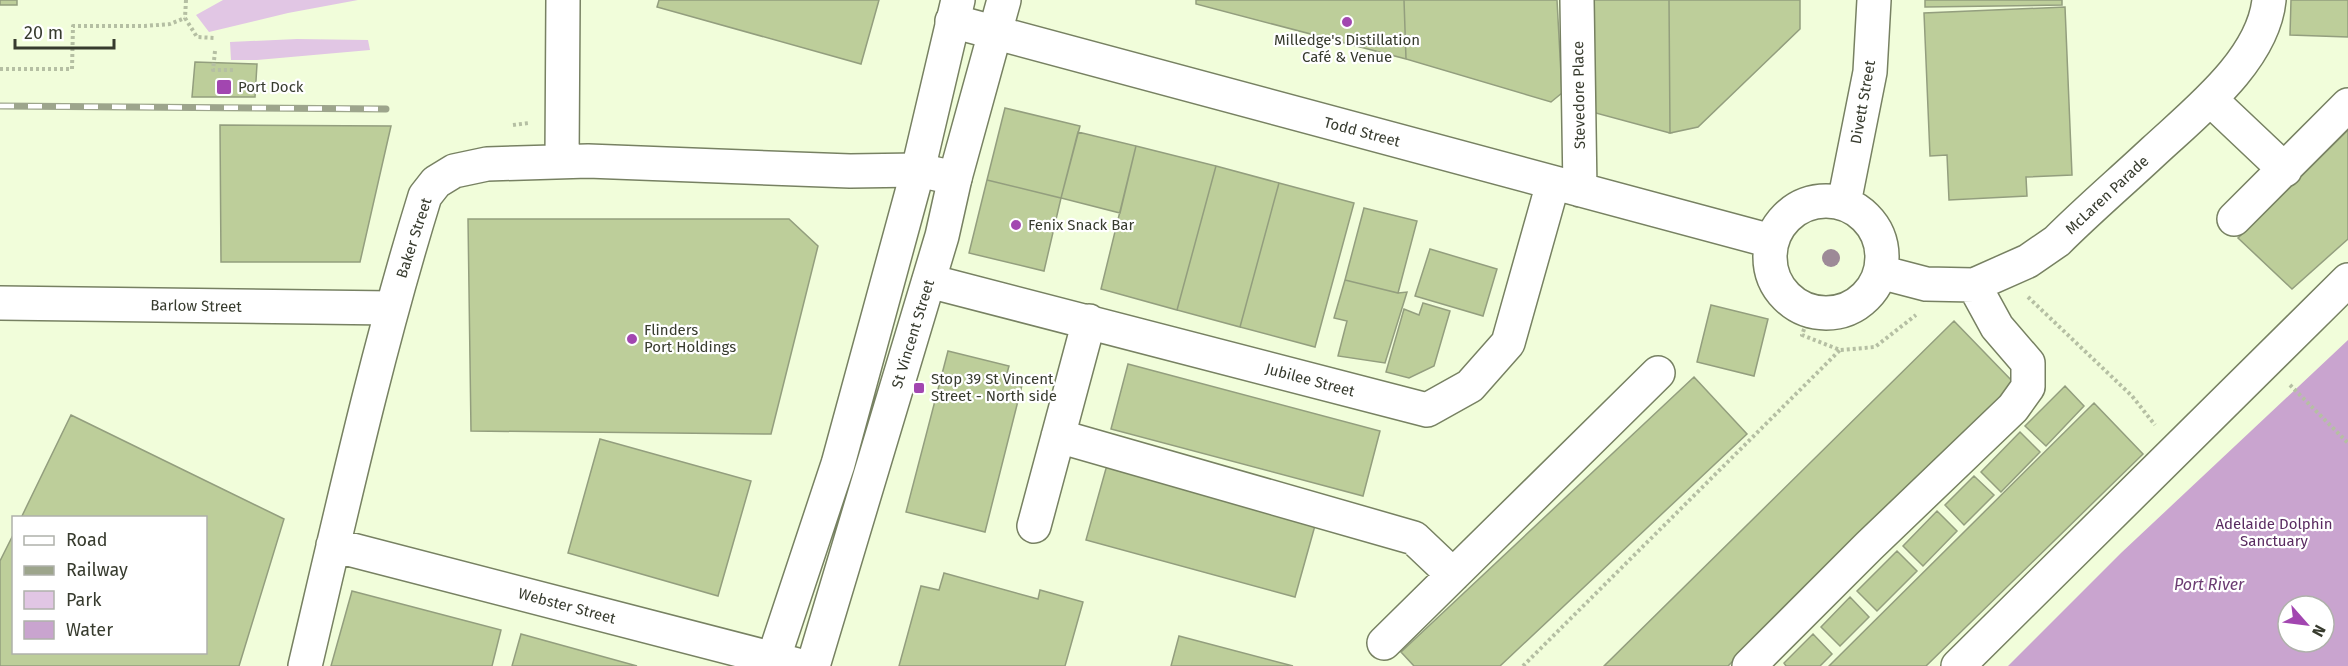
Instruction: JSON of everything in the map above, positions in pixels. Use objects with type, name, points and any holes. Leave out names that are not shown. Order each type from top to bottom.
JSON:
[{"type":"street","points":[[562,161],[563,0]]},
{"type":"street","name":"St Vincent Street","points":[[813,666],[942,236],[1004,0]]},
{"type":"street","name":"Stevedore Place","points":[[1567,186],[1577,0]]},
{"type":"street","name":"Divett Street","points":[[1844,203],[1870,72],[1874,0]]},
{"type":"street","name":"McLaren Parade","points":[[1880,272],[1926,284],[1974,285],[2028,261],[2057,242],[2210,99],[2251,47],[2268,13],[2269,0]]},
{"type":"street","points":[[782,664],[918,171],[955,11]]},
{"type":"street","name":"Todd Street","points":[[955,11],[994,33],[1771,241]]},
{"type":"street","points":[[2210,99],[2285,170]]},
{"type":"street","points":[[2234,219],[2348,105]]},
{"type":"street","name":"Baker Street","points":[[305,666],[354,453],[392,308],[425,196],[436,183],[454,171],[487,164],[588,160],[850,171],[918,171],[956,178]]},
{"type":"street","name":"Jubilee Street","points":[[929,281],[1427,410],[1470,386],[1508,343],[1567,186]]},
{"type":"street","points":[[1828,200],[1844,203],[1862,213],[1876,231],[1883,253],[1880,272],[1869,294],[1852,308],[1829,314],[1810,312],[1790,302],[1773,280],[1768,258],[1771,241],[1784,218],[1804,205],[1828,200]]},
{"type":"street","points":[[1958,666],[2348,280]]},
{"type":"street","points":[[1749,666],[2013,408],[2028,387],[2028,363],[1997,327],[1974,285]]},
{"type":"street","name":"Barlow Street","points":[[0,303],[392,308]]},
{"type":"street","points":[[1034,526],[1089,321]]},
{"type":"street","points":[[1384,643],[1658,373]]},
{"type":"street","points":[[1058,436],[1414,538],[1453,575]]},
{"type":"street","name":"Webster Street","points":[[333,545],[782,664]]},
{"type":"path","points":[[186,0],[185,18],[196,37],[214,39]]},
{"type":"path","points":[[0,69],[72,69],[73,26],[145,26],[170,24],[185,18]]},
{"type":"path","points":[[215,51],[213,70],[235,70]]},
{"type":"path","points":[[2028,297],[2132,396],[2156,425],[2172,454]]},
{"type":"path","points":[[1810,312],[1802,335],[1840,350],[1875,347],[1922,310]]},
{"type":"path","points":[[1523,666],[1840,350]]},
{"type":"path","points":[[2267,361],[2348,443]]},
{"type":"green space","points":[[223,0],[358,0],[288,13],[209,32],[196,15]]},
{"type":"green space","points":[[297,39],[368,40],[370,50],[257,60],[231,60],[230,42]]},
{"type":"water","name":"Port River","points":[[2348,340],[2348,666],[2008,666],[2121,553]]},
{"type":"building","points":[[0,0],[17,0],[17,5],[0,5]]},
{"type":"building","points":[[659,0],[879,0],[861,64],[657,7]]},
{"type":"building","points":[[1196,0],[1404,0],[1406,59],[1196,4]]},
{"type":"building","points":[[1404,0],[1557,0],[1562,93],[1551,102],[1406,59]]},
{"type":"building","points":[[1593,0],[1669,0],[1670,133],[1592,112]]},
{"type":"building","points":[[1669,0],[1800,0],[1800,29],[1698,127],[1670,133]]},
{"type":"building","points":[[1925,0],[2062,0],[2062,5],[1925,7]]},
{"type":"building","points":[[2291,0],[2348,0],[2348,37],[2290,35]]},
{"type":"building","points":[[2065,7],[2072,175],[2026,177],[2027,196],[1949,200],[1947,155],[1930,156],[1924,13]]},
{"type":"building","points":[[195,62],[257,64],[255,97],[192,97]]},
{"type":"building","points":[[1005,108],[1080,126],[1061,198],[987,180]]},
{"type":"building","points":[[220,125],[391,126],[360,262],[221,262]]},
{"type":"building","points":[[2348,130],[2348,239],[2292,289],[2238,238]]},
{"type":"building","points":[[1078,132],[1136,146],[1120,213],[1061,198]]},
{"type":"building","points":[[1136,146],[1216,166],[1177,310],[1101,289]]},
{"type":"building","points":[[1216,166],[1279,183],[1240,327],[1177,310]]},
{"type":"building","name":"Fenix Snack Bar","points":[[987,180],[1061,198],[1044,271],[969,253]]},
{"type":"building","points":[[1279,183],[1354,203],[1315,347],[1240,327]]},
{"type":"building","points":[[1364,208],[1417,221],[1398,293],[1345,280]]},
{"type":"building","name":"Flinders Port Holdings","points":[[468,219],[789,219],[818,246],[771,434],[471,431]]},
{"type":"building","points":[[1430,249],[1497,269],[1483,316],[1415,296]]},
{"type":"building","points":[[1345,280],[1398,293],[1407,292],[1385,363],[1338,356],[1347,321],[1334,318]]},
{"type":"building","points":[[1423,303],[1450,311],[1434,366],[1409,378],[1386,372],[1404,309],[1419,315]]},
{"type":"building","points":[[1711,305],[1768,319],[1754,376],[1697,362]]},
{"type":"building","points":[[1954,321],[2014,383],[1728,666],[1604,666]]},
{"type":"building","points":[[948,351],[1009,366],[1006,377],[1023,381],[985,532],[906,512]]},
{"type":"building","points":[[1128,364],[1380,431],[1363,496],[1111,429]]},
{"type":"building","points":[[1694,377],[1747,434],[1500,666],[1414,666],[1401,652]]},
{"type":"building","points":[[2065,386],[2084,406],[2046,446],[2025,426]]},
{"type":"building","points":[[2094,403],[2143,454],[1926,666],[1829,666]]},
{"type":"building","points":[[71,415],[284,519],[239,666],[0,666],[0,561],[12,537],[12,654],[207,654],[207,516],[22,516]]},
{"type":"building","points":[[2020,432],[2040,452],[2001,492],[1981,472]]},
{"type":"building","points":[[600,439],[751,481],[718,596],[568,553]]},
{"type":"building","points":[[1107,465],[1316,522],[1295,597],[1086,540]]},
{"type":"building","points":[[1974,476],[1994,495],[1964,525],[1945,505]]},
{"type":"building","points":[[1937,511],[1957,531],[1923,566],[1903,546]]},
{"type":"building","points":[[1897,551],[1917,571],[1877,611],[1857,591]]},
{"type":"building","points":[[944,573],[1038,599],[1040,590],[1083,602],[1065,666],[899,666],[921,586],[939,590]]},
{"type":"building","points":[[352,591],[501,630],[492,666],[331,666]]},
{"type":"building","points":[[1850,597],[1869,617],[1840,646],[1821,627]]},
{"type":"building","points":[[521,634],[637,666],[512,666]]},
{"type":"building","points":[[1813,634],[1832,654],[1820,666],[1786,666],[1784,663]]},
{"type":"building","points":[[1179,636],[1293,666],[1171,666]]},
{"type":"railway","points":[[0,106],[386,109]]},
{"type":"place","name":"Milledge's Distillation Café & Venue","points":[[1347,22]]},
{"type":"place","name":"Port Dock","points":[[224,87]]},
{"type":"place","name":"Fenix Snack Bar","points":[[1016,225]]},
{"type":"place","name":"Flinders Port Holdings","points":[[632,339]]},
{"type":"place","name":"Stop 39 St Vincent Street - North side","points":[[919,388]]},
{"type":"park label","name":"Adelaide Dolphin Sanctuary","points":[[2274,532]]}]
